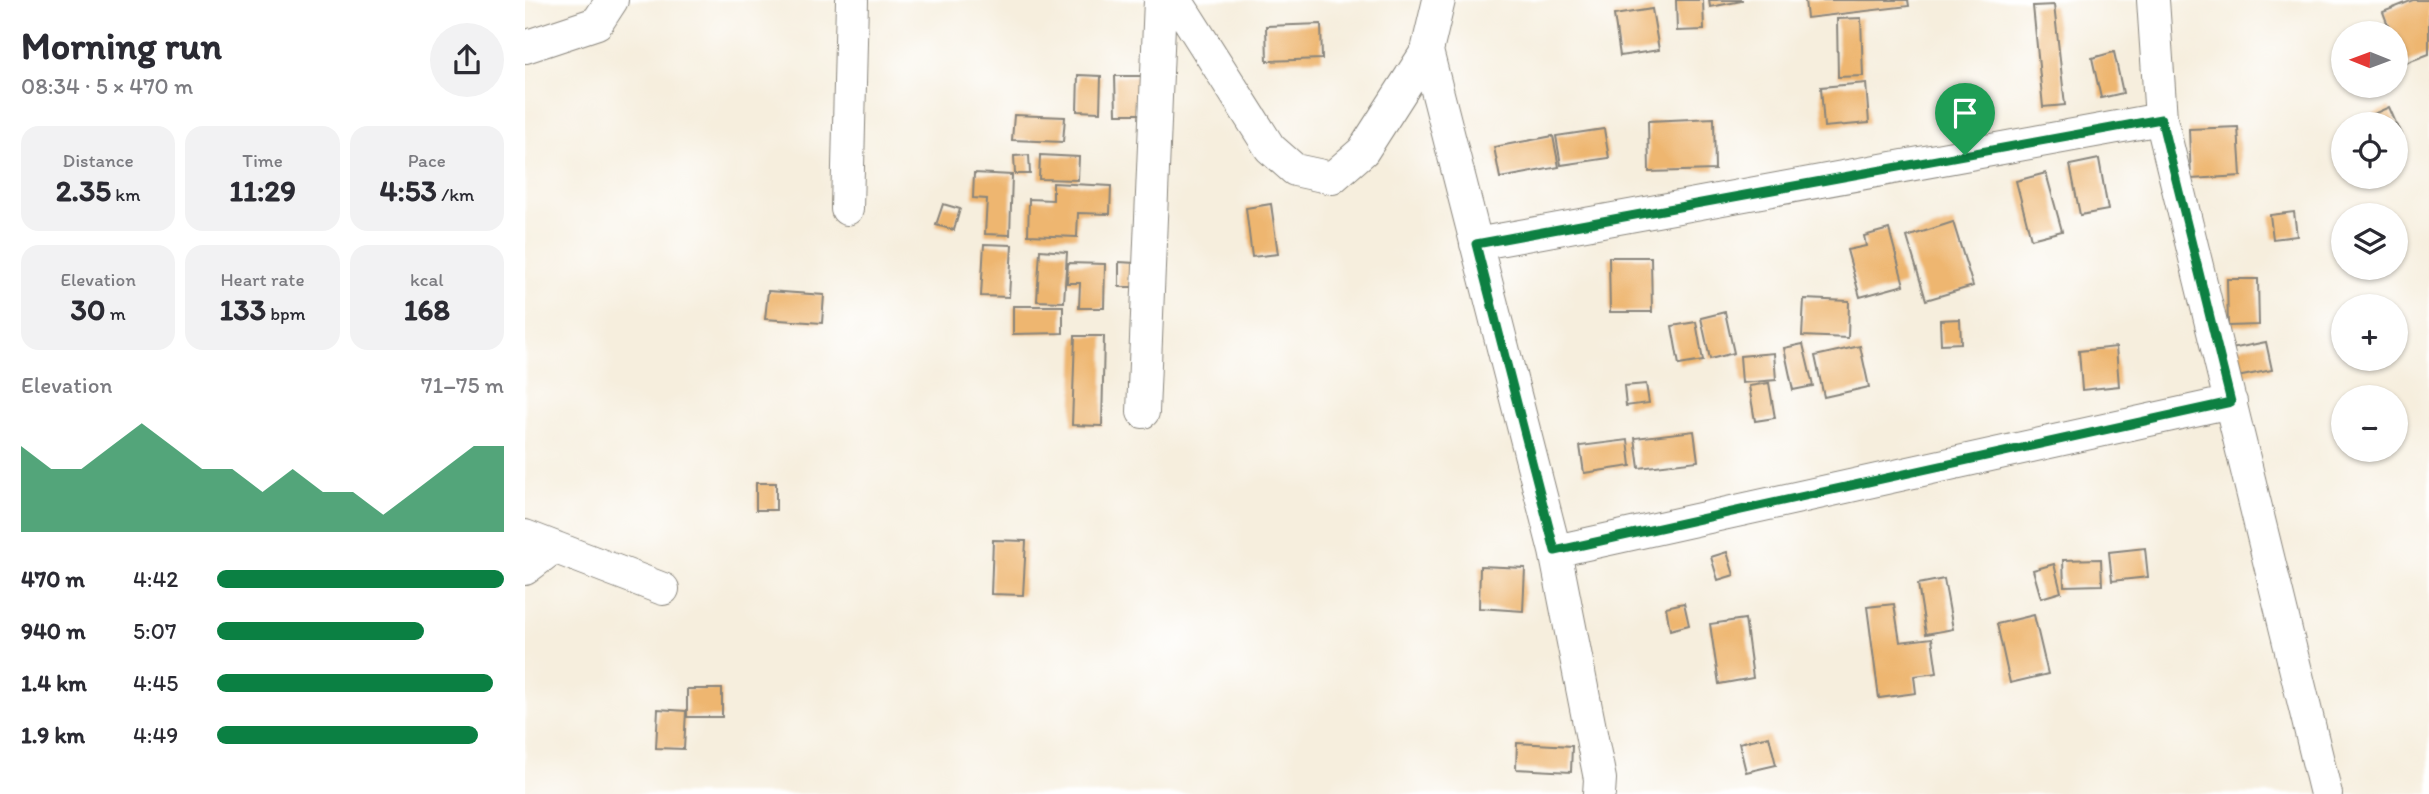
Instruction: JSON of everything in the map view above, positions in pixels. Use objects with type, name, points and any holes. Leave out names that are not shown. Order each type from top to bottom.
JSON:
[{"type":"street","points":[[525,47],[597,23],[612,0]]},
{"type":"street","points":[[847,209],[852,0]]},
{"type":"street","points":[[1143,412],[1160,0]]},
{"type":"street","points":[[1176,0],[1270,148],[1295,170],[1332,178],[1363,151],[1427,51],[1439,0]]},
{"type":"street","points":[[2148,2],[2161,119],[2326,794]]},
{"type":"street","points":[[1427,51],[1555,551],[1600,779],[1599,794]]},
{"type":"street","points":[[1476,244],[2161,119]]},
{"type":"street","points":[[1555,551],[2231,402]]},
{"type":"street","points":[[525,569],[539,541],[663,589]]},
{"type":"building","points":[[1676,0],[1703,0],[1704,30],[1677,31]]},
{"type":"building","points":[[1709,0],[1742,0],[1742,1],[1710,7]]},
{"type":"building","points":[[1805,0],[1908,0],[1909,6],[1807,18]]},
{"type":"building","points":[[2413,0],[2429,0],[2429,54],[2408,62],[2408,21],[2386,21],[2383,12]]},
{"type":"building","points":[[2054,5],[2065,105],[2043,107],[2033,6]]},
{"type":"building","points":[[1652,9],[1659,50],[1620,56],[1614,15]]},
{"type":"building","points":[[1861,18],[1863,76],[1838,77],[1837,19]]},
{"type":"building","points":[[1321,24],[1322,59],[1267,61],[1266,26]]},
{"type":"building","points":[[2114,52],[2123,93],[2101,98],[2092,58]]},
{"type":"building","points":[[1078,75],[1101,76],[1100,112],[1077,111]]},
{"type":"building","points":[[1115,76],[1141,76],[1141,114],[1116,114]]},
{"type":"building","points":[[1866,83],[1869,123],[1824,127],[1821,87]]},
{"type":"building","points":[[2389,107],[2391,112],[2378,112]]},
{"type":"building","points":[[1014,115],[1065,117],[1063,142],[1012,140]]},
{"type":"building","points":[[1714,118],[1715,170],[1649,172],[1648,121]]},
{"type":"building","points":[[2238,127],[2241,176],[2191,179],[2189,129]]},
{"type":"building","points":[[1604,129],[1609,158],[1561,165],[1556,136]]},
{"type":"building","points":[[1553,136],[1559,167],[1500,178],[1494,147]]},
{"type":"building","points":[[1029,155],[1030,174],[1015,174],[1014,156]]},
{"type":"building","points":[[1040,155],[1079,157],[1078,180],[1039,179]]},
{"type":"building","points":[[2099,159],[2108,210],[2080,215],[2070,165]]},
{"type":"building","points":[[974,173],[1012,175],[1010,235],[985,234],[987,199],[973,198]]},
{"type":"building","points":[[2046,173],[2062,231],[2031,239],[2016,181]]},
{"type":"building","points":[[1053,183],[1111,186],[1110,214],[1078,213],[1077,237],[1028,235],[1029,199],[1053,200]]},
{"type":"building","points":[[943,204],[960,209],[954,230],[936,225]]},
{"type":"building","points":[[1271,204],[1278,254],[1252,257],[1246,208]]},
{"type":"building","points":[[2294,212],[2297,236],[2273,239],[2270,215]]},
{"type":"building","points":[[1953,222],[1973,286],[1926,300],[1907,237]]},
{"type":"building","points":[[1889,229],[1904,285],[1860,297],[1847,250],[1866,246],[1864,236]]},
{"type":"building","points":[[984,244],[1012,245],[1009,297],[981,296]]},
{"type":"building","points":[[1040,250],[1067,252],[1064,302],[1037,301]]},
{"type":"building","points":[[1609,257],[1651,257],[1652,312],[1610,312]]},
{"type":"building","points":[[1119,262],[1135,263],[1134,287],[1119,287]]},
{"type":"building","points":[[1068,263],[1105,264],[1104,308],[1079,308],[1080,283],[1067,283]]},
{"type":"building","points":[[2227,279],[2258,279],[2259,325],[2228,326]]},
{"type":"building","points":[[768,291],[824,295],[822,323],[765,319]]},
{"type":"building","points":[[1804,299],[1849,301],[1848,338],[1802,336]]},
{"type":"building","points":[[1013,306],[1063,306],[1063,333],[1013,334]]},
{"type":"building","points":[[1725,312],[1734,353],[1710,359],[1701,318]]},
{"type":"building","points":[[1960,319],[1961,343],[1941,344],[1940,320]]},
{"type":"building","points":[[1696,322],[1703,361],[1679,365],[1672,326]]},
{"type":"building","points":[[1075,336],[1104,336],[1102,426],[1072,425]]},
{"type":"building","points":[[2266,342],[2272,370],[2237,377],[2231,349]]},
{"type":"building","points":[[1803,344],[1813,386],[1793,390],[1784,348]]},
{"type":"building","points":[[1860,346],[1869,387],[1824,397],[1815,356]]},
{"type":"building","points":[[2116,347],[2119,386],[2082,390],[2079,351]]},
{"type":"building","points":[[1774,353],[1776,380],[1742,383],[1740,356]]},
{"type":"building","points":[[1769,383],[1775,418],[1755,421],[1749,386]]},
{"type":"building","points":[[1646,384],[1649,403],[1626,406],[1624,386]]},
{"type":"building","points":[[1694,431],[1698,461],[1639,468],[1635,438]]},
{"type":"building","points":[[1628,440],[1631,466],[1584,473],[1580,446]]},
{"type":"building","points":[[756,483],[776,483],[776,510],[756,510]]},
{"type":"building","points":[[993,540],[1026,541],[1023,595],[991,594]]},
{"type":"building","points":[[2145,548],[2148,577],[2112,581],[2109,552]]},
{"type":"building","points":[[1727,552],[1734,575],[1718,580],[1711,557]]},
{"type":"building","points":[[2101,559],[2102,585],[2064,586],[2063,560]]},
{"type":"building","points":[[2054,564],[2061,592],[2041,598],[2033,570]]},
{"type":"building","points":[[1480,566],[1525,568],[1523,611],[1479,608]]},
{"type":"building","points":[[1944,579],[1953,629],[1926,634],[1918,584]]},
{"type":"building","points":[[1684,603],[1689,625],[1670,630],[1666,607]]},
{"type":"building","points":[[1894,604],[1900,642],[1932,638],[1937,673],[1914,676],[1916,693],[1879,698],[1867,607]]},
{"type":"building","points":[[2034,615],[2048,674],[2010,683],[1997,624]]},
{"type":"building","points":[[1745,619],[1753,678],[1719,684],[1710,624]]},
{"type":"building","points":[[687,689],[722,689],[722,717],[687,717]]},
{"type":"building","points":[[658,709],[686,711],[684,749],[656,748]]},
{"type":"building","points":[[1769,736],[1776,765],[1746,772],[1739,743]]},
{"type":"building","points":[[1517,743],[1572,746],[1571,772],[1516,769]]},
{"type":"route","points":[[2161,119],[2231,402],[1555,551],[1476,244],[1965,155],[2161,119]]}]
